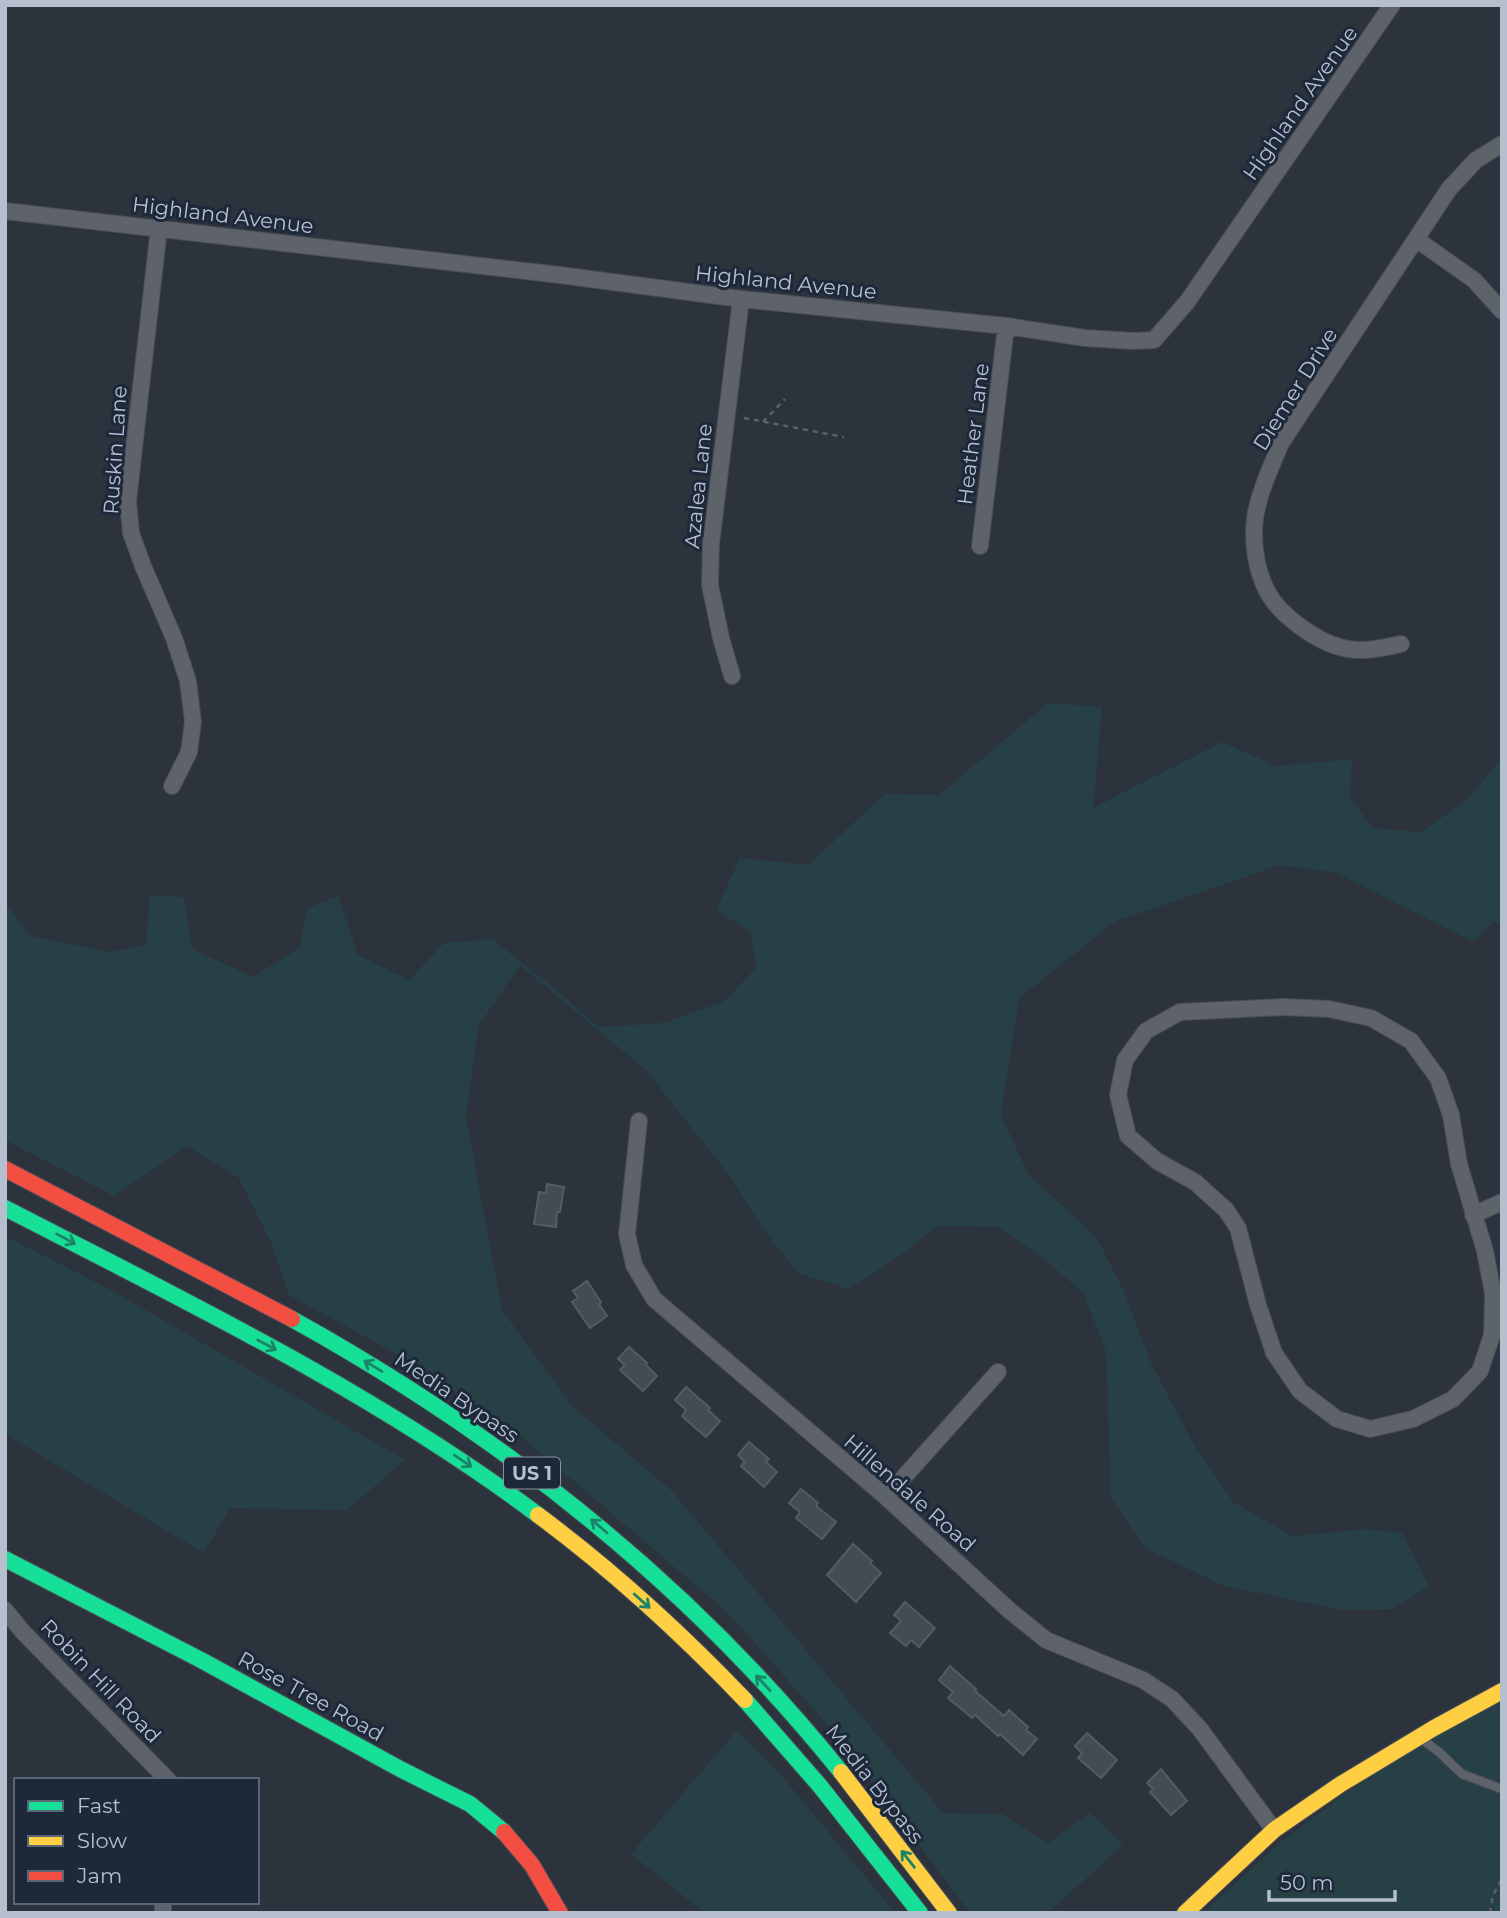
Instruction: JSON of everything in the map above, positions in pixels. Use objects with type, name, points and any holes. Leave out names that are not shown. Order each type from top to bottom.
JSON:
[{"type":"main road","name":"Media Bypass","points":[[5,1169],[270,1308],[381,1371],[486,1440],[568,1502],[683,1602],[772,1693],[855,1790],[949,1913]]},
{"type":"main road","name":"Media Bypass","points":[[5,1208],[332,1380],[416,1430],[520,1502],[618,1580],[710,1664],[837,1805],[920,1913]]},
{"type":"main road","name":"Rose Tree Road","points":[[5,1559],[470,1804],[507,1835],[532,1865],[560,1913]]},
{"type":"main road","points":[[1185,1913],[1274,1830],[1341,1784],[1502,1691]]},
{"type":"street","name":"Highland Avenue","points":[[5,211],[1085,338],[1154,340],[1187,302],[1392,5]]},
{"type":"street","name":"Diemer Drive","points":[[1401,644],[1366,650],[1342,648],[1315,637],[1289,617],[1268,593],[1256,560],[1255,519],[1265,479],[1281,443],[1449,189],[1476,160],[1502,144]]},
{"type":"street","name":"Ruskin Lane","points":[[159,228],[128,501],[131,533],[174,638],[188,681],[193,722],[189,752],[172,786]]},
{"type":"street","points":[[1416,239],[1474,280],[1502,311]]},
{"type":"street","name":"Azalea Lane","points":[[732,676],[710,585],[711,544],[741,299]]},
{"type":"street","name":"Heather Lane","points":[[980,546],[1006,327]]},
{"type":"street","points":[[1284,1007],[1329,1009],[1371,1018],[1411,1041],[1438,1078],[1451,1115],[1459,1164],[1473,1215],[1485,1251],[1493,1293],[1492,1335],[1480,1371],[1453,1399],[1413,1419],[1370,1429],[1337,1419],[1300,1391],[1274,1353],[1238,1228],[1226,1210],[1195,1182],[1157,1161],[1128,1136],[1118,1095],[1125,1060],[1146,1031],[1180,1012],[1284,1007]]},
{"type":"street","name":"Hillendale Road","points":[[639,1121],[627,1234],[634,1265],[654,1299],[886,1497],[1009,1610],[1046,1640],[1143,1680],[1172,1699],[1200,1729],[1274,1830]]},
{"type":"street","points":[[1473,1215],[1502,1202]]},
{"type":"street","points":[[886,1497],[998,1372]]},
{"type":"street","name":"Robin Hill Road","points":[[5,1610],[23,1632],[166,1778]]},
{"type":"lane","points":[[1419,1737],[1462,1774],[1502,1790]]},
{"type":"path","points":[[763,422],[785,399]]},
{"type":"path","points":[[727,415],[844,437]]},
{"type":"path","points":[[1490,1913],[1493,1895],[1502,1879]]},
{"type":"green space","points":[[1048,703],[1102,707],[1093,808],[1222,742],[1276,766],[1352,759],[1350,797],[1372,828],[1421,832],[1467,800],[1502,757],[1502,925],[1494,921],[1474,942],[1337,873],[1280,865],[1114,922],[1019,998],[1001,1115],[1028,1174],[1096,1237],[1123,1289],[1151,1363],[1195,1447],[1234,1503],[1292,1536],[1367,1529],[1402,1533],[1429,1586],[1392,1609],[1344,1610],[1224,1586],[1145,1548],[1111,1497],[1106,1352],[1084,1294],[1047,1261],[998,1227],[938,1226],[898,1257],[848,1289],[798,1273],[762,1227],[729,1175],[646,1070],[520,965],[478,1027],[466,1117],[502,1310],[573,1407],[672,1491],[943,1813],[1002,1814],[1048,1843],[1090,1813],[1123,1845],[1048,1913],[970,1913],[833,1731],[727,1612],[522,1437],[411,1362],[289,1295],[270,1240],[239,1178],[187,1146],[114,1196],[5,1140],[5,902],[30,936],[110,952],[146,945],[150,895],[184,897],[192,949],[253,977],[299,948],[308,908],[338,896],[358,955],[409,980],[444,943],[492,939],[599,1027],[663,1023],[723,1002],[756,968],[751,932],[716,910],[740,858],[809,865],[884,794],[939,795]]},
{"type":"green space","points":[[5,1236],[111,1290],[405,1460],[347,1510],[230,1508],[204,1553],[5,1434]]},
{"type":"green space","points":[[1502,1699],[1502,1913],[1202,1913],[1281,1842],[1373,1773]]},
{"type":"green space","points":[[737,1730],[787,1782],[895,1913],[705,1913],[631,1854]]},
{"type":"building","points":[[547,1184],[564,1187],[556,1227],[534,1224],[539,1192],[546,1193]]},
{"type":"building","points":[[587,1281],[607,1316],[590,1328],[572,1302],[578,1298],[573,1291]]},
{"type":"building","points":[[629,1347],[657,1376],[643,1391],[620,1370],[625,1365],[618,1359]]},
{"type":"building","points":[[686,1387],[710,1408],[708,1410],[720,1421],[706,1437],[682,1416],[686,1410],[675,1400]]},
{"type":"building","points":[[749,1442],[769,1459],[766,1462],[777,1472],[764,1487],[741,1466],[745,1462],[738,1455]]},
{"type":"building","points":[[801,1489],[836,1522],[822,1539],[796,1518],[800,1512],[789,1503]]},
{"type":"building","points":[[853,1544],[881,1573],[856,1602],[827,1575]]},
{"type":"building","points":[[905,1602],[935,1628],[919,1647],[911,1640],[906,1646],[890,1633],[901,1621],[894,1615]]},
{"type":"building","points":[[950,1666],[1004,1716],[1009,1710],[1028,1727],[1026,1730],[1037,1739],[1023,1755],[975,1715],[972,1718],[948,1698],[953,1692],[939,1680]]},
{"type":"building","points":[[1087,1733],[1117,1760],[1101,1778],[1078,1758],[1082,1753],[1075,1746]]},
{"type":"building","points":[[1161,1769],[1187,1801],[1171,1815],[1150,1792],[1153,1789],[1147,1783]]},
{"type":"traffic: fast","points":[[5,1208],[210,1314],[345,1389],[411,1428],[538,1515]]},
{"type":"traffic: fast","points":[[292,1319],[445,1412],[589,1519],[656,1577],[721,1639],[783,1704],[841,1772]]},
{"type":"traffic: fast","points":[[5,1559],[470,1804],[504,1832]]},
{"type":"traffic: fast","points":[[745,1700],[820,1786],[920,1913]]},
{"type":"traffic: slow","points":[[538,1515],[645,1603],[745,1700]]},
{"type":"traffic: slow","points":[[1185,1913],[1274,1830],[1341,1784],[1502,1691]]},
{"type":"traffic: slow","points":[[841,1772],[949,1913]]},
{"type":"traffic: jam","points":[[5,1169],[292,1319]]},
{"type":"traffic: jam","points":[[504,1832],[532,1865],[560,1913]]}]
